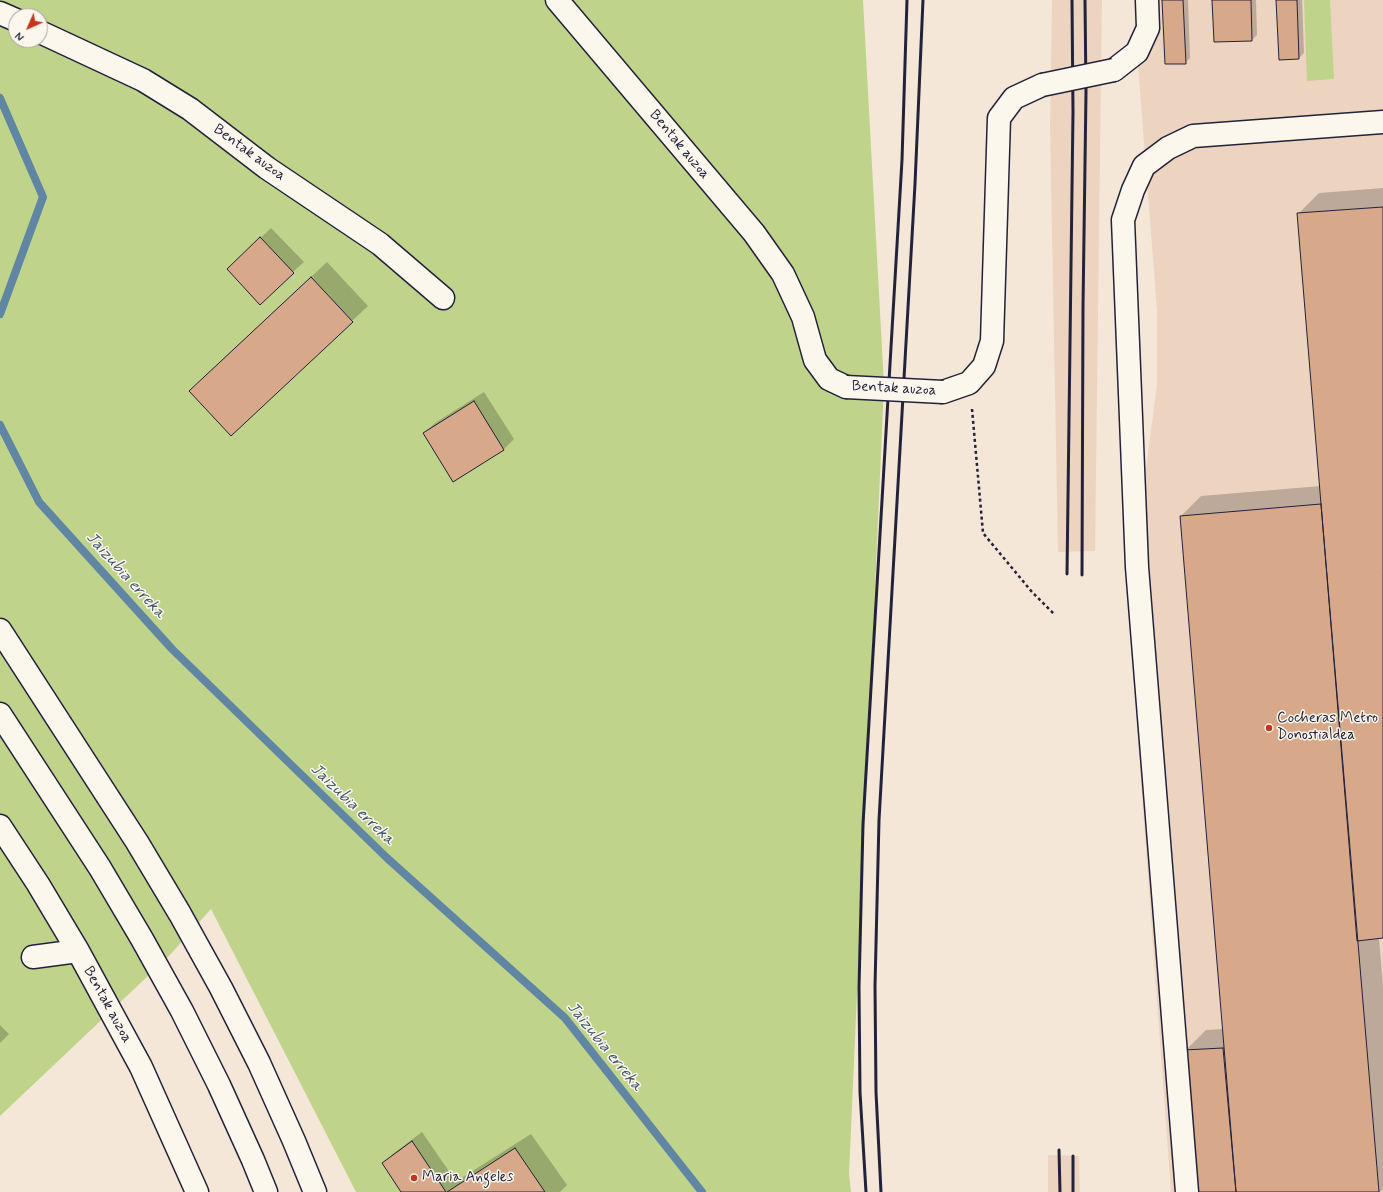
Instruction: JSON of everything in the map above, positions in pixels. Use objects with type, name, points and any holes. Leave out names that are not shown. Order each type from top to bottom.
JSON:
[{"type":"street","name":"Bentak auzoa","points":[[557,0],[754,233],[783,274],[803,317],[815,360],[829,379],[846,387],[943,392],[969,382],[984,366],[992,341],[999,118],[1014,98],[1042,85],[1114,70],[1137,52],[1148,28],[1148,0]]},
{"type":"street","name":"Bentak auzoa","points":[[48,36],[143,80],[190,109],[267,168],[380,244],[443,298]]},
{"type":"street","points":[[1187,1192],[1137,567],[1123,220],[1133,190],[1144,166],[1168,148],[1193,136],[1383,122]]},
{"type":"street","points":[[0,630],[137,842],[222,988],[260,1063],[315,1192]]},
{"type":"street","points":[[0,714],[100,868],[142,939],[182,1011],[219,1085],[266,1192]]},
{"type":"street","name":"Bentak auzoa","points":[[0,826],[38,884],[78,951],[141,1067],[197,1192]]},
{"type":"street","points":[[33,957],[78,951]]},
{"type":"path","points":[[969,382],[983,533],[1032,592],[1054,614]]},
{"type":"shaded area","points":[[1052,0],[1102,0],[1095,551],[1058,552],[1050,127]]},
{"type":"shaded area","points":[[1147,0],[1383,0],[1383,1192],[1171,1192],[1128,604],[1157,385],[1157,310],[1137,52]]},
{"type":"shaded area","points":[[1048,1155],[1079,1156],[1080,1192],[1048,1192]]},
{"type":"green space","points":[[0,0],[863,0],[884,385],[849,1174],[851,1192],[356,1192],[211,909],[169,956],[0,1116]]},
{"type":"green space","points":[[1304,0],[1330,0],[1334,79],[1307,81]]},
{"type":"building","points":[[1162,0],[1183,0],[1186,64],[1165,64]]},
{"type":"building","points":[[1212,0],[1251,0],[1252,41],[1214,42]]},
{"type":"building","points":[[1276,0],[1297,0],[1299,59],[1279,60]]},
{"type":"building","points":[[1383,207],[1383,938],[1357,941],[1297,213]]},
{"type":"building","points":[[260,237],[294,273],[260,305],[227,269]]},
{"type":"building","points":[[311,277],[353,322],[231,436],[189,391]]},
{"type":"building","points":[[474,401],[504,450],[453,482],[423,433]]},
{"type":"building","name":"Cocheras Metro Donostialdea","points":[[1321,504],[1379,1192],[1236,1192],[1180,516]]},
{"type":"building","points":[[1223,1048],[1236,1192],[1196,1192],[1184,1050]]},
{"type":"building","name":"Maria Angeles","points":[[412,1141],[446,1192],[401,1192],[382,1163]]},
{"type":"building","points":[[515,1148],[545,1192],[447,1192]]},
{"type":"waterway","name":"Jaizubia erreka","points":[[0,98],[43,197],[0,314]]},
{"type":"waterway","name":"Jaizubia erreka","points":[[0,425],[39,502],[172,649],[387,858],[565,1018],[702,1192]]},
{"type":"railway","points":[[866,1192],[860,1092],[859,987],[863,824],[902,160],[907,0]]},
{"type":"railway","points":[[881,1192],[876,1092],[875,986],[879,820],[915,184],[923,0]]},
{"type":"railway","points":[[1067,574],[1073,112],[1072,0]]},
{"type":"railway","points":[[1082,575],[1083,307],[1086,92],[1085,0]]},
{"type":"railway","points":[[1059,1150],[1060,1192]]},
{"type":"railway","points":[[1073,1156],[1073,1192]]},
{"type":"place","name":"Cocheras Metro Donostialdea","points":[[1269,728]]},
{"type":"place","name":"Maria Angeles","points":[[414,1178]]}]
